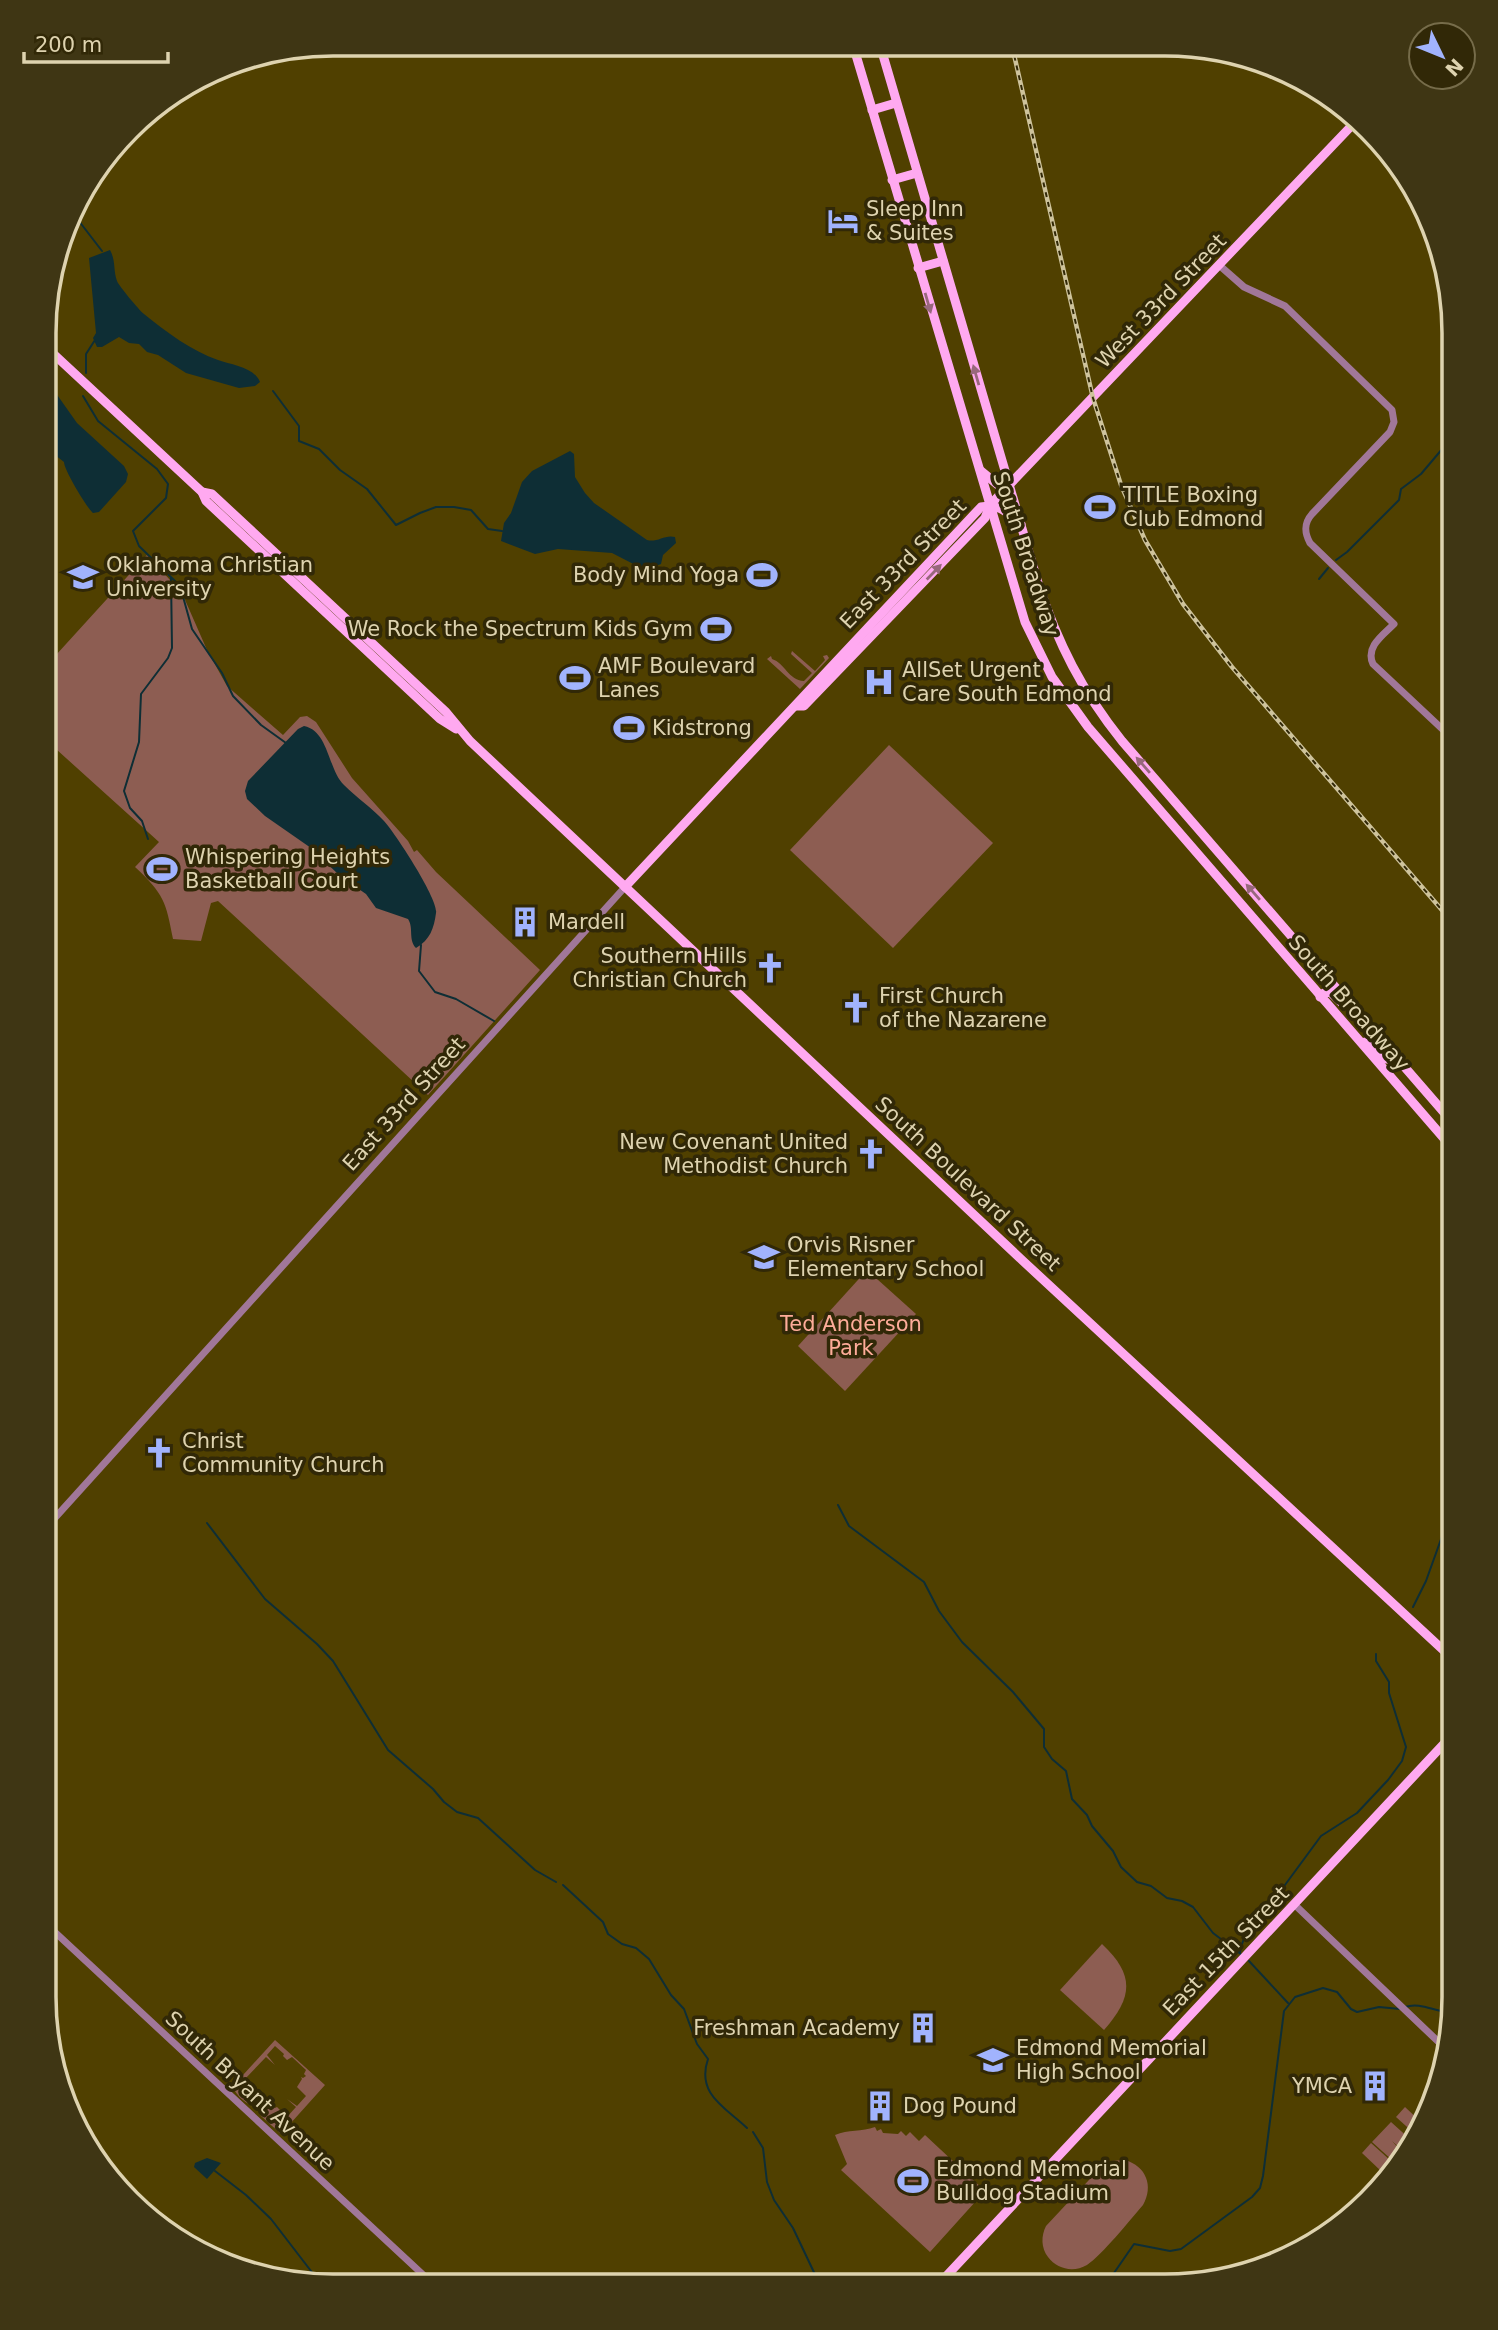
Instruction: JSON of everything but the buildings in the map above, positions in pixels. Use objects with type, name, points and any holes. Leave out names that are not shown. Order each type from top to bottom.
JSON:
[{"type":"main road","name":"South Broadway","points":[[856,56],[1025,622],[1052,677],[1106,749],[1442,1136]]},
{"type":"main road","name":"South Broadway","points":[[883,56],[1009,486],[1055,632],[1069,664],[1122,741],[1442,1110]]},
{"type":"main road","points":[[872,110],[897,103]]},
{"type":"main road","name":"West 33rd Street","points":[[990,505],[1350,127]]},
{"type":"main road","points":[[892,180],[917,173]]},
{"type":"main road","points":[[918,268],[943,261]]},
{"type":"main road","name":"South Boulevard Street","points":[[56,356],[202,492],[212,494],[446,712],[461,732],[625,887],[1442,1649]]},
{"type":"main road","points":[[981,471],[998,485],[1009,486]]},
{"type":"main road","points":[[990,505],[1004,510],[1022,526]]},
{"type":"main road","name":"East 33rd Street","points":[[625,887],[981,507],[990,505]]},
{"type":"main road","points":[[1266,934],[1280,923]]},
{"type":"main road","points":[[1320,997],[1330,992],[1359,1015]]},
{"type":"main road","points":[[1349,1030],[1385,1059],[1393,1055]]},
{"type":"main road","name":"East 15th Street","points":[[948,2274],[1442,1746]]},
{"type":"street","points":[[1219,265],[1244,287],[1285,306],[1392,410],[1394,422],[1390,432],[1308,519],[1306,533],[1310,543],[1394,624],[1375,644],[1370,657],[1375,667],[1442,729]]},
{"type":"street","name":"East 33rd Street","points":[[56,1517],[625,887]]},
{"type":"street","points":[[1295,1905],[1439,2042]]},
{"type":"street","name":"South Bryant Avenue","points":[[56,1933],[422,2274]]},
{"type":"green space","points":[[147,555],[182,593],[207,650],[227,686],[283,735],[300,717],[307,716],[316,722],[352,778],[408,841],[414,852],[417,850],[436,872],[540,970],[428,1095],[218,901],[211,903],[201,941],[173,939],[162,899],[135,867],[159,842],[56,749],[56,655]]},
{"type":"green space","points":[[792,651],[815,671],[825,660],[823,656],[827,655],[829,658],[800,689],[767,659],[771,656],[794,678],[804,681],[812,673],[791,654]]},
{"type":"green space","points":[[889,745],[993,843],[893,948],[790,850]]},
{"type":"green space","name":"Ted Anderson Park","points":[[867,1270],[916,1314],[845,1391],[798,1346]]},
{"type":"green space","points":[[1102,1944],[1120,1966],[1126,1986],[1121,2007],[1104,2030],[1060,1990]]},
{"type":"green space","points":[[275,2040],[325,2085],[281,2134],[261,2116],[259,2110],[267,2102],[287,2117],[296,2107],[287,2099],[297,2106],[306,2096],[297,2087],[301,2077],[306,2076],[306,2070],[292,2057],[287,2060],[275,2046],[267,2055],[275,2065],[266,2057],[245,2079],[262,2094],[253,2105],[241,2098],[233,2086]]},
{"type":"green space","points":[[1405,2107],[1415,2116],[1408,2128],[1396,2117]]},
{"type":"green space","points":[[1391,2122],[1405,2135],[1398,2146],[1392,2141],[1397,2147],[1390,2158],[1372,2142]]},
{"type":"green space","name":"Edmond Memorial Bulldog Stadium","points":[[875,2127],[883,2133],[898,2134],[901,2131],[906,2136],[910,2132],[919,2141],[925,2135],[985,2191],[930,2252],[841,2170],[847,2164],[835,2135]]},
{"type":"green space","points":[[1371,2143],[1389,2160],[1381,2171],[1362,2153]]},
{"type":"green space","points":[[1125,2160],[1138,2167],[1146,2178],[1148,2191],[1143,2205],[1108,2246],[1087,2265],[1066,2269],[1056,2264],[1048,2257],[1043,2246],[1046,2226],[1102,2166],[1110,2161]]},
{"type":"water","points":[[110,250],[117,281],[144,314],[189,346],[208,356],[248,370],[260,382],[255,386],[239,388],[186,373],[158,355],[147,352],[139,344],[129,343],[119,337],[97,347],[93,338],[96,333],[89,258]]},
{"type":"water","points":[[56,393],[77,423],[124,466],[128,474],[126,482],[99,512],[93,513],[64,462],[56,456]]},
{"type":"water","points":[[570,451],[574,454],[575,477],[594,503],[647,540],[675,537],[676,543],[663,555],[661,564],[645,570],[612,553],[558,549],[535,554],[501,541],[504,523],[511,513],[522,482],[532,471]]},
{"type":"water","points":[[304,726],[319,735],[344,785],[390,828],[431,895],[436,913],[434,924],[428,937],[416,948],[408,919],[376,908],[366,894],[340,876],[311,848],[265,816],[247,799],[245,791],[248,781]]},
{"type":"water","points":[[207,2158],[221,2163],[207,2179],[194,2167],[195,2163]]},
{"type":"waterway","points":[[80,222],[102,251]]},
{"type":"waterway","points":[[86,373],[86,354],[95,340]]},
{"type":"waterway","points":[[273,391],[299,426],[299,441],[319,449],[340,470],[367,489],[396,525],[436,507],[454,507],[471,510],[488,529],[502,531]]},
{"type":"waterway","points":[[83,396],[98,421],[157,469],[168,484],[166,498],[133,531],[139,546],[176,582],[182,593],[192,629],[222,673],[233,696],[261,725],[286,743]]},
{"type":"waterway","points":[[1336,560],[1399,500],[1401,489],[1421,474],[1442,449]]},
{"type":"waterway","points":[[1319,579],[1328,568]]},
{"type":"waterway","points":[[148,839],[142,821],[130,808],[124,791],[139,742],[141,694],[168,658],[172,648],[171,578]]},
{"type":"waterway","points":[[421,945],[419,971],[435,992],[456,999],[494,1021]]},
{"type":"waterway","points":[[838,1505],[849,1526],[924,1582],[939,1611],[962,1642],[1013,1692],[1044,1729],[1044,1747],[1052,1759],[1066,1771],[1072,1799],[1113,1851],[1121,1867],[1137,1882],[1151,1886],[1167,1898],[1193,1907],[1213,1933],[1242,1955]]},
{"type":"waterway","points":[[207,1523],[265,1599],[333,1661],[388,1750],[444,1802],[457,1812],[478,1818],[535,1870],[556,1882]]},
{"type":"waterway","points":[[1413,1607],[1426,1581],[1442,1536]]},
{"type":"waterway","points":[[1282,1889],[1321,1836],[1357,1813],[1402,1761],[1406,1747],[1389,1693],[1389,1682],[1376,1661],[1376,1654]]},
{"type":"waterway","points":[[563,1885],[603,1922],[608,1934],[622,1944],[636,1948],[649,1959],[671,1995],[684,2009],[697,2044],[708,2059],[705,2071],[709,2091],[747,2128]]},
{"type":"waterway","points":[[1240,1952],[1254,1919],[1279,1893]]},
{"type":"waterway","points":[[1249,1961],[1288,2003]]},
{"type":"waterway","points":[[1113,2274],[1134,2244],[1170,2251],[1181,2249],[1252,2197],[1260,2188],[1284,2011],[1295,1997],[1323,1988],[1337,1992],[1351,2009],[1357,2012],[1379,2007],[1400,2009]]},
{"type":"waterway","points":[[1405,2007],[1417,2006],[1441,2011]]},
{"type":"waterway","points":[[753,2132],[763,2148],[767,2182],[774,2200],[793,2228],[815,2274]]},
{"type":"waterway","points":[[215,2171],[271,2219],[312,2273]]},
{"type":"railway","points":[[1014,56],[1093,398],[1121,485],[1145,540],[1183,604],[1232,667],[1442,910]]},
{"type":"place","name":"Sleep Inn & Suites","points":[[843,221]]},
{"type":"place","name":"TITLE Boxing Club Edmond","points":[[1100,507]]},
{"type":"place","name":"Body Mind Yoga","points":[[762,575]]},
{"type":"place","name":"Oklahoma Christian University","points":[[83,577]]},
{"type":"place","name":"We Rock the Spectrum Kids Gym","points":[[716,629]]},
{"type":"place","name":"AMF Boulevard Lanes","points":[[575,678]]},
{"type":"place","name":"AllSet Urgent Care South Edmond","points":[[879,682]]},
{"type":"place","name":"Kidstrong","points":[[629,728]]},
{"type":"place","name":"Whispering Heights Basketball Court","points":[[162,869]]},
{"type":"place","name":"Mardell","points":[[525,922]]},
{"type":"place","name":"Southern Hills Christian Church","points":[[770,968]]},
{"type":"place","name":"First Church of the Nazarene","points":[[856,1008]]},
{"type":"place","name":"New Covenant United Methodist Church","points":[[871,1154]]},
{"type":"place","name":"Orvis Risner Elementary School","points":[[764,1257]]},
{"type":"place","name":"Christ Community Church","points":[[159,1453]]},
{"type":"place","name":"Freshman Academy","points":[[923,2028]]},
{"type":"place","name":"Edmond Memorial High School","points":[[993,2060]]},
{"type":"place","name":"YMCA","points":[[1375,2086]]},
{"type":"place","name":"Dog Pound","points":[[880,2106]]},
{"type":"place","name":"Edmond Memorial Bulldog Stadium","points":[[913,2181]]}]
